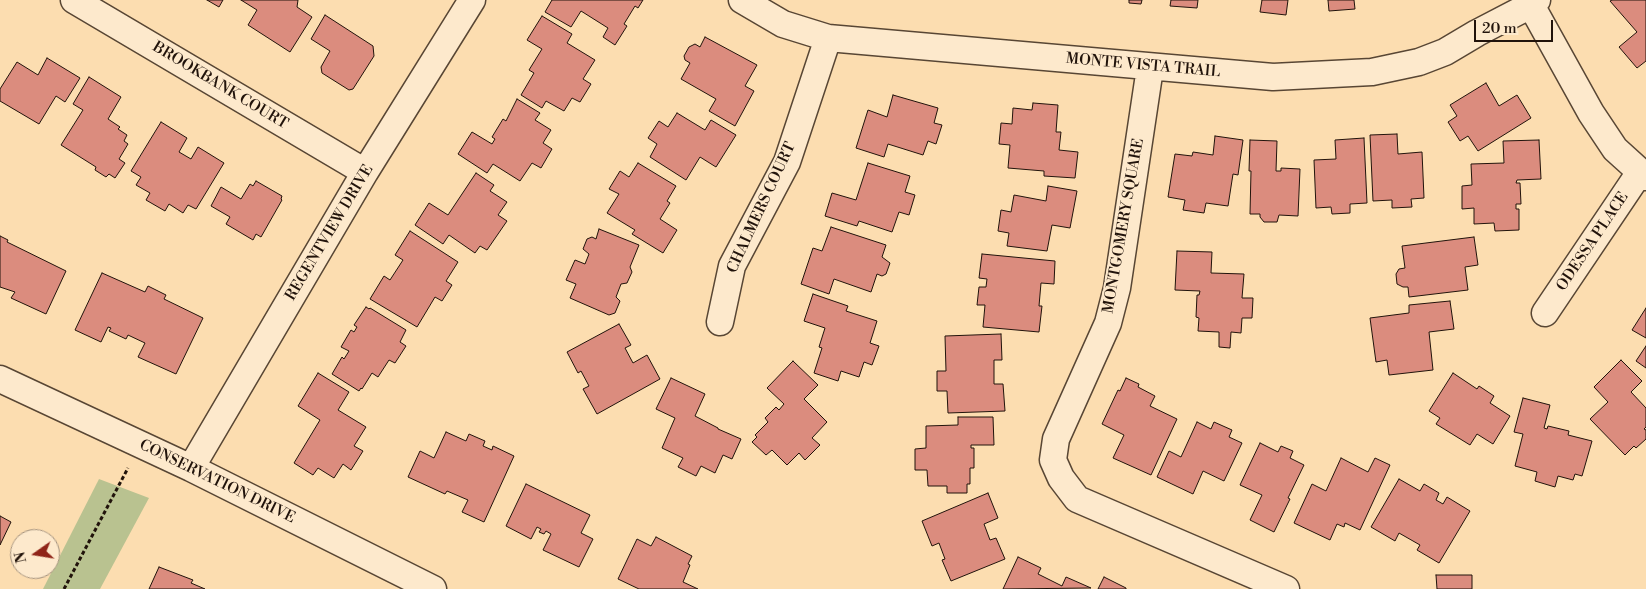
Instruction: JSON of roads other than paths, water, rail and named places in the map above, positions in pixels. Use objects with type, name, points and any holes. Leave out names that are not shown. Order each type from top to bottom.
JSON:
[{"type":"street","name":"BROOKBANK COURT","points":[[74,0],[365,172]]},
{"type":"street","name":"REGENTVIEW DRIVE","points":[[191,468],[365,172],[472,0]]},
{"type":"street","name":"MONTE VISTA TRAIL","points":[[742,0],[783,24],[828,38],[1150,68],[1273,77],[1372,72],[1419,62],[1445,52],[1534,3]]},
{"type":"street","points":[[1534,3],[1591,113],[1615,149],[1643,174]]},
{"type":"street","name":"CHALMERS COURT","points":[[720,322],[732,266],[787,162],[828,38]]},
{"type":"street","name":"MONTGOMERY SQUARE","points":[[1150,68],[1117,288],[1108,323],[1056,439],[1053,460],[1060,478],[1077,499],[1286,589]]},
{"type":"street","name":"ODESSA PLACE","points":[[1545,313],[1643,174]]},
{"type":"street","name":"CONSERVATION DRIVE","points":[[0,378],[191,468],[433,589]]}]
